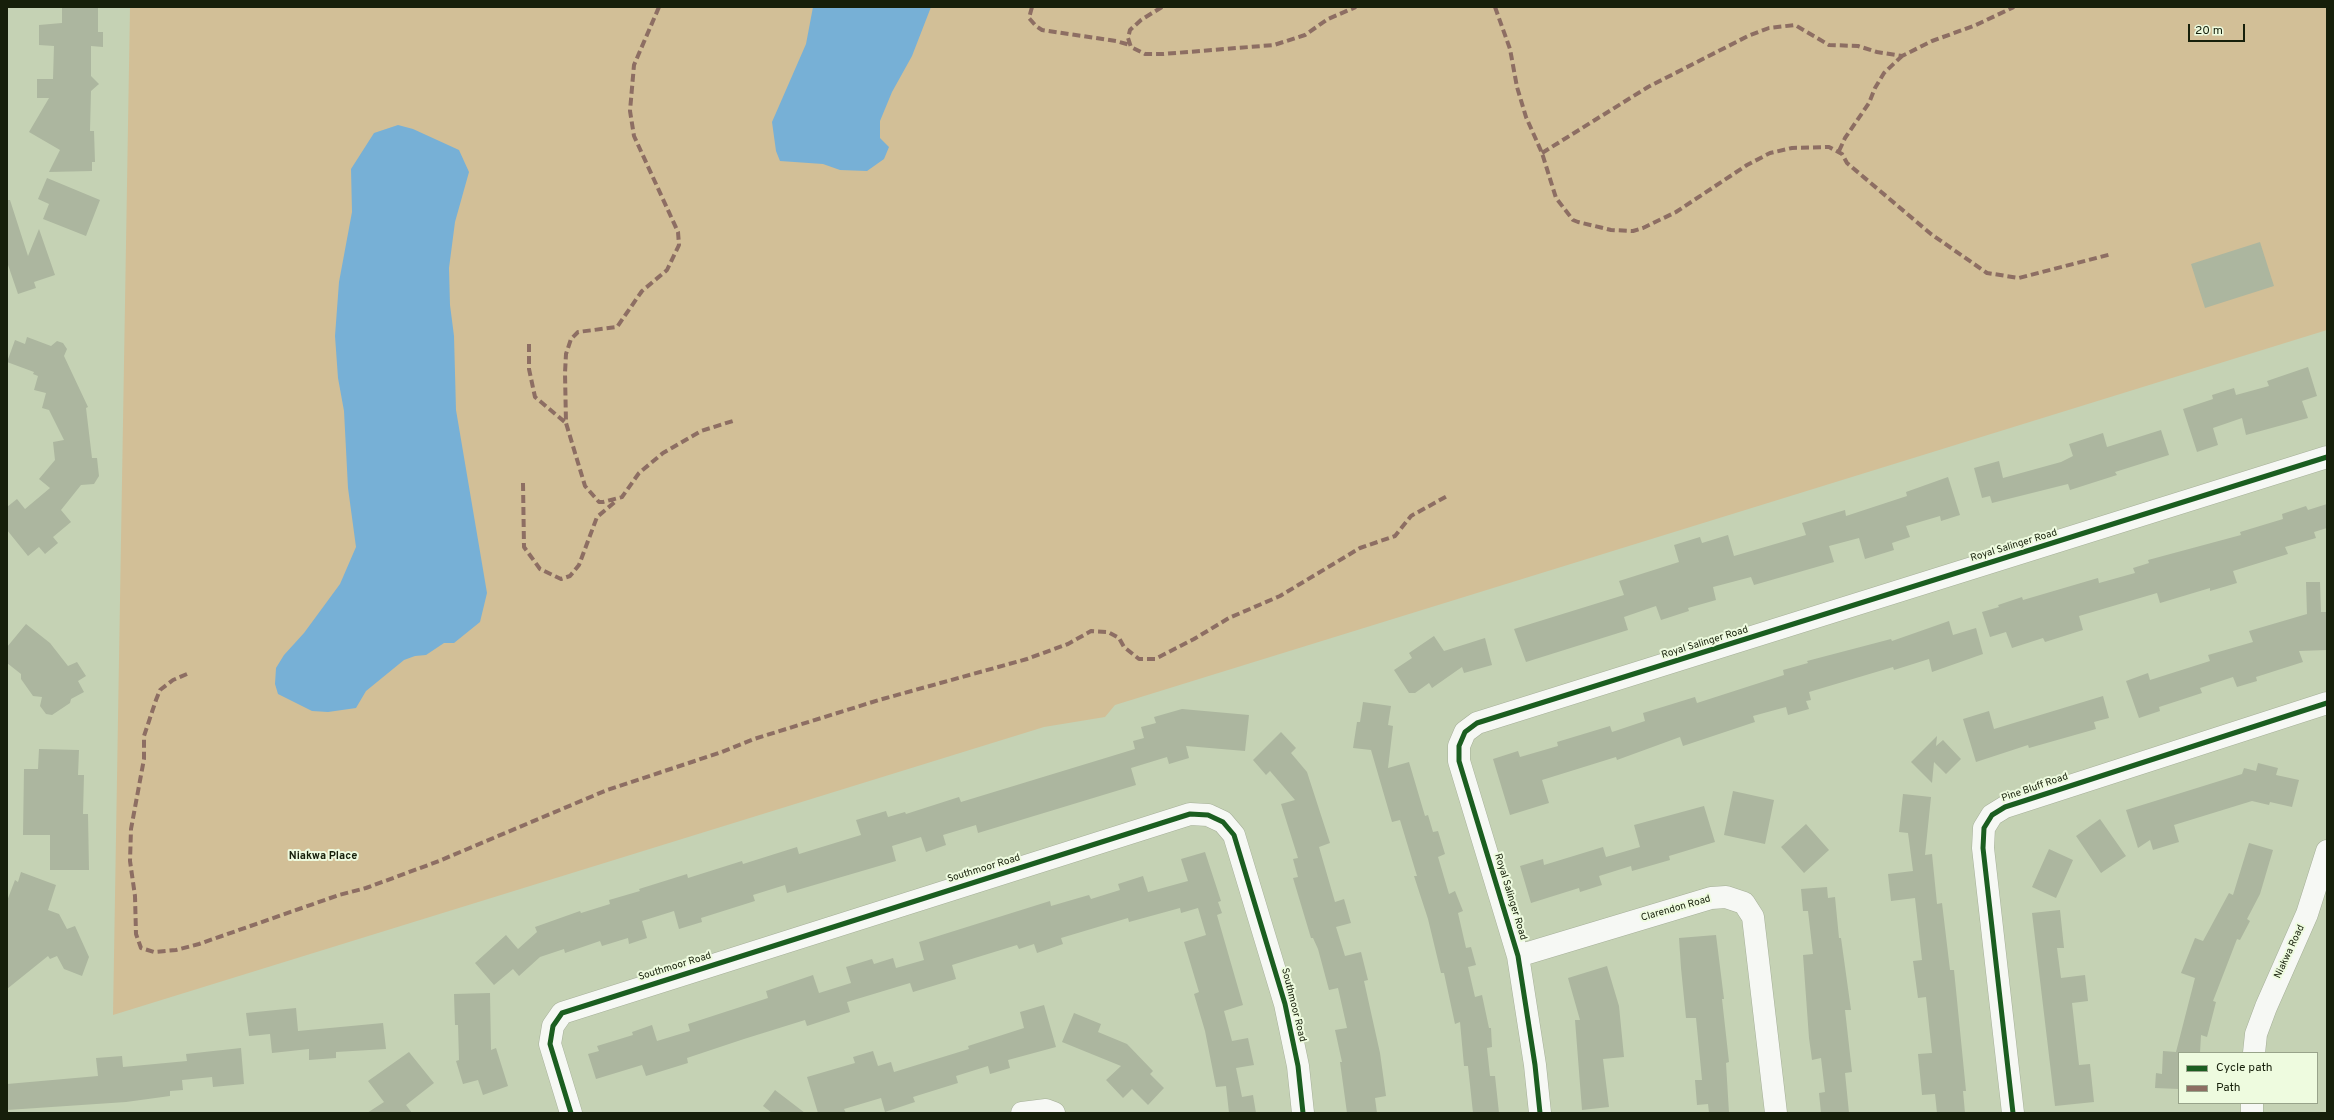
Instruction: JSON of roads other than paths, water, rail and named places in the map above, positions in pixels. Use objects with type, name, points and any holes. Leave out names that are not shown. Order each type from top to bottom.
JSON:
[{"type":"street","name":"Royal Salinger Road","points":[[1540,1113],[1535,1065],[1518,956],[1458,761],[1459,746],[1465,732],[1477,723],[2327,458]]},
{"type":"street","name":"Pine Bluff Road","points":[[2013,1113],[1983,848],[1984,828],[1992,816],[2005,807],[2327,704]]},
{"type":"street","name":"Southmoor Road","points":[[571,1113],[550,1044],[553,1026],[562,1013],[1190,814],[1208,815],[1223,822],[1234,835],[1285,1004],[1298,1066],[1303,1113]]},
{"type":"street","name":"Niakwa Road","points":[[2254,1052],[2256,1034],[2266,1007],[2307,914],[2327,851]]},
{"type":"street","name":"Clarendon Road","points":[[1518,956],[1710,898],[1726,897],[1744,903],[1753,917],[1776,1113]]},
{"type":"street","points":[[1022,1113],[1046,1110],[1054,1113]]},
{"type":"water","points":[[813,7],[931,7],[912,56],[892,92],[880,121],[880,138],[889,147],[884,159],[867,171],[840,170],[823,164],[780,161],[776,151],[772,122],[806,44]]},
{"type":"water","points":[[398,125],[413,129],[459,150],[469,172],[455,222],[449,268],[450,305],[454,336],[456,410],[487,593],[480,622],[454,643],[444,643],[426,655],[415,656],[404,660],[366,691],[356,708],[328,712],[312,711],[278,694],[275,684],[276,668],[284,655],[304,633],[340,584],[356,547],[348,488],[344,411],[338,378],[335,336],[339,282],[352,212],[351,169],[374,133]]},
{"type":"district","name":"Niakwa Place","points":[[323,857]]}]
